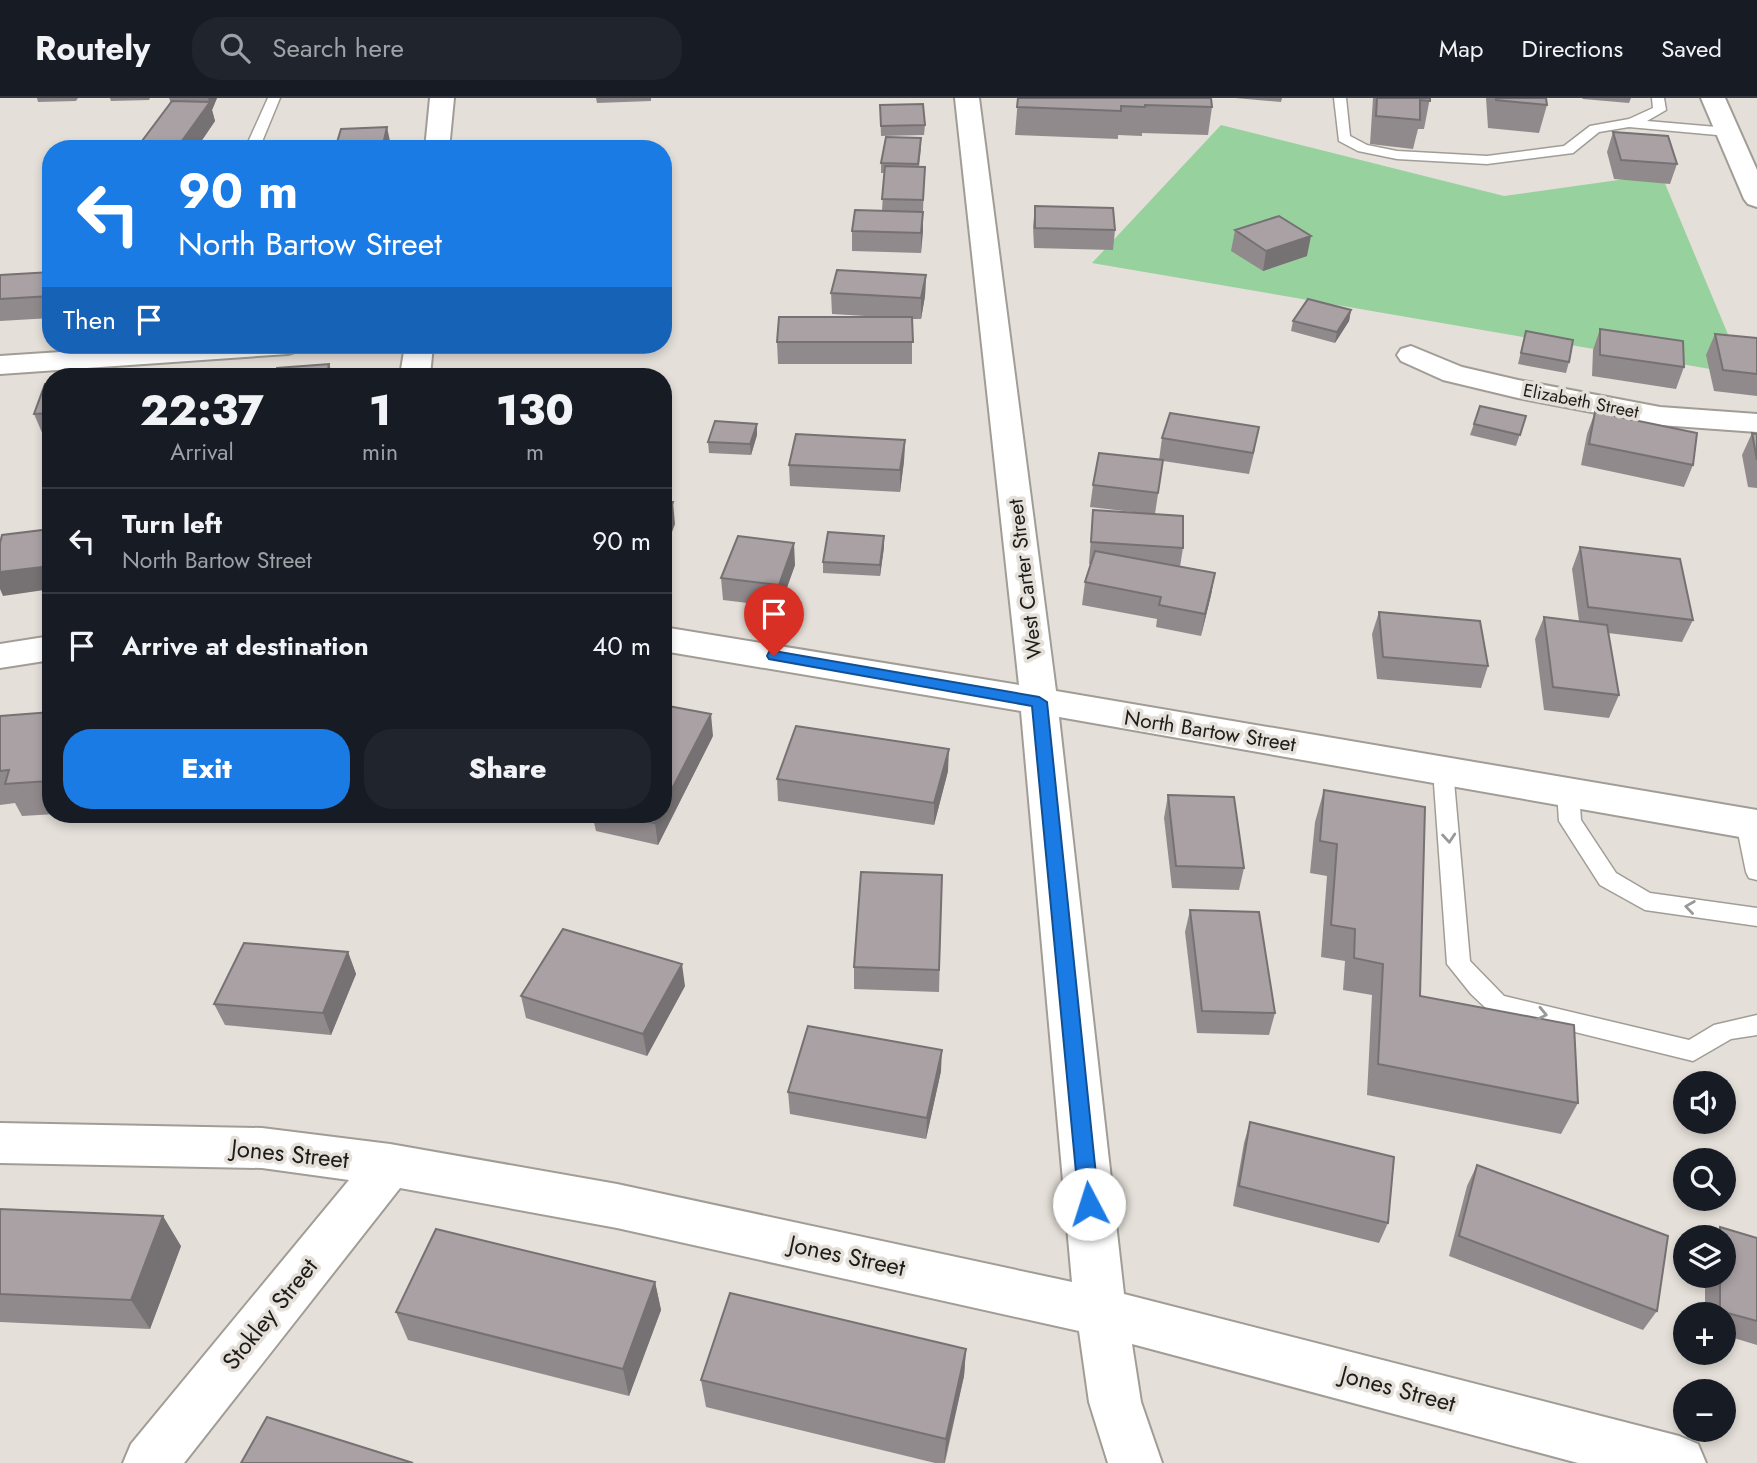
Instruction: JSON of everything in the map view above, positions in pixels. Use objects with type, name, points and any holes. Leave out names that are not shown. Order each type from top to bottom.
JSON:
[{"type":"street","points":[[438,140],[442,98]]},
{"type":"street","name":"West Carter Street","points":[[967,98],[1039,702],[1101,1312],[1115,1402],[1135,1463]]},
{"type":"street","points":[[1713,98],[1757,199]]},
{"type":"street","points":[[0,365],[158,354]]},
{"type":"street","name":"Elizabeth Street","points":[[1411,355],[1453,374],[1518,389],[1660,416],[1757,424]]},
{"type":"street","name":"North Bartow Street","points":[[672,640],[748,651],[1752,824]]},
{"type":"street","points":[[0,656],[42,649]]},
{"type":"street","name":"Jones Street","points":[[0,1143],[262,1148],[390,1166],[617,1206],[1101,1312],[1679,1463]]},
{"type":"street","name":"Stokley Street","points":[[150,1463],[390,1166]]},
{"type":"lane","points":[[256,140],[274,98]]},
{"type":"lane","points":[[1340,98],[1344,138],[1363,148],[1397,155],[1487,160],[1567,149],[1595,129],[1629,123],[1660,110],[1657,98]]},
{"type":"lane","points":[[1629,123],[1728,132]]},
{"type":"lane","points":[[1443,770],[1460,964],[1496,1004],[1693,1051],[1711,1036],[1737,1027],[1757,1025]]},
{"type":"lane","points":[[1568,792],[1570,821],[1608,879],[1645,901],[1757,917]]},
{"type":"lane","points":[[1752,824],[1757,872]]},
{"type":"green space","points":[[1221,125],[1504,196],[1661,174],[1745,375],[1092,263]]},
{"type":"building","points":[[1018,98],[1211,98],[1212,107],[1121,106],[1121,111],[1017,107]]},
{"type":"building","points":[[1377,98],[1430,98],[1430,101],[1420,100],[1420,120],[1376,116]]},
{"type":"building","points":[[1546,98],[1547,105],[1496,100]]},
{"type":"building","points":[[172,101],[210,102],[183,140],[143,140]]},
{"type":"building","points":[[923,104],[925,125],[881,126],[880,105]]},
{"type":"building","points":[[387,127],[384,140],[338,140],[341,129]]},
{"type":"building","points":[[1613,132],[1668,136],[1677,164],[1621,160]]},
{"type":"building","points":[[886,137],[921,138],[918,164],[881,163]]},
{"type":"building","points":[[885,166],[925,167],[923,200],[882,199]]},
{"type":"building","points":[[1035,206],[1113,208],[1115,230],[1035,228]]},
{"type":"building","points":[[855,210],[923,212],[921,233],[852,231]]},
{"type":"building","points":[[1279,216],[1311,236],[1266,251],[1235,230]]},
{"type":"building","points":[[837,270],[926,275],[921,298],[831,293]]},
{"type":"building","points":[[42,273],[42,297],[0,299],[0,275]]},
{"type":"building","points":[[1308,299],[1351,310],[1337,332],[1293,321]]},
{"type":"building","points":[[779,317],[912,317],[913,342],[777,342]]},
{"type":"building","points":[[1600,329],[1683,341],[1684,367],[1600,355]]},
{"type":"building","points":[[1526,331],[1573,340],[1569,362],[1521,353]]},
{"type":"building","points":[[1715,334],[1757,338],[1757,374],[1723,370]]},
{"type":"building","points":[[329,364],[328,368],[277,368]]},
{"type":"building","points":[[42,392],[42,414],[34,414]]},
{"type":"building","points":[[1480,406],[1526,416],[1520,435],[1474,424]]},
{"type":"building","points":[[1595,412],[1697,433],[1693,465],[1589,444]]},
{"type":"building","points":[[1170,413],[1259,427],[1253,453],[1162,438]]},
{"type":"building","points":[[715,421],[757,424],[750,444],[708,442]]},
{"type":"building","points":[[1752,433],[1757,434],[1757,460]]},
{"type":"building","points":[[796,434],[905,440],[900,470],[789,465]]},
{"type":"building","points":[[1099,453],[1163,460],[1158,493],[1093,485]]},
{"type":"building","points":[[1093,510],[1183,516],[1183,548],[1091,542]]},
{"type":"building","points":[[42,530],[42,567],[0,572],[2,535]]},
{"type":"building","points":[[828,532],[884,536],[880,565],[823,562]]},
{"type":"building","points":[[738,536],[794,543],[779,585],[721,578]]},
{"type":"building","points":[[1580,547],[1680,559],[1693,620],[1588,607]]},
{"type":"building","points":[[1095,551],[1215,573],[1205,614],[1159,605],[1161,597],[1085,582]]},
{"type":"building","points":[[1379,612],[1480,621],[1488,666],[1383,657]]},
{"type":"building","points":[[1544,617],[1607,625],[1619,695],[1553,687]]},
{"type":"building","points":[[672,707],[711,714],[672,789]]},
{"type":"building","points":[[42,713],[42,781],[5,784],[9,770],[0,771],[0,716]]},
{"type":"building","points":[[796,726],[949,749],[934,803],[777,779]]},
{"type":"building","points":[[1324,790],[1425,807],[1420,996],[1574,1025],[1578,1103],[1378,1064],[1383,964],[1354,958],[1355,929],[1331,925],[1337,844],[1320,841]]},
{"type":"building","points":[[1168,795],[1234,797],[1244,868],[1176,866]]},
{"type":"building","points":[[861,872],[942,875],[939,970],[854,967]]},
{"type":"building","points":[[1190,910],[1259,912],[1275,1013],[1202,1011]]},
{"type":"building","points":[[563,929],[682,964],[643,1034],[521,996]]},
{"type":"building","points":[[244,943],[348,952],[323,1013],[214,1004]]},
{"type":"building","points":[[808,1026],[942,1050],[927,1118],[788,1092]]},
{"type":"building","points":[[1250,1122],[1394,1157],[1388,1223],[1239,1186]]},
{"type":"building","points":[[1477,1165],[1668,1236],[1657,1311],[1459,1236]]},
{"type":"building","points":[[0,1209],[163,1216],[131,1300],[0,1294]]},
{"type":"building","points":[[436,1229],[655,1282],[623,1369],[396,1312]]},
{"type":"building","points":[[1736,1232],[1757,1238],[1757,1321],[1736,1315],[1736,1302],[1720,1302],[1720,1288],[1736,1288]]},
{"type":"building","points":[[730,1293],[966,1349],[946,1439],[701,1380]]},
{"type":"building","points":[[267,1417],[413,1463],[241,1463]]},
{"type":"route","points":[[774,656],[1039,702],[1089,1204]]}]
